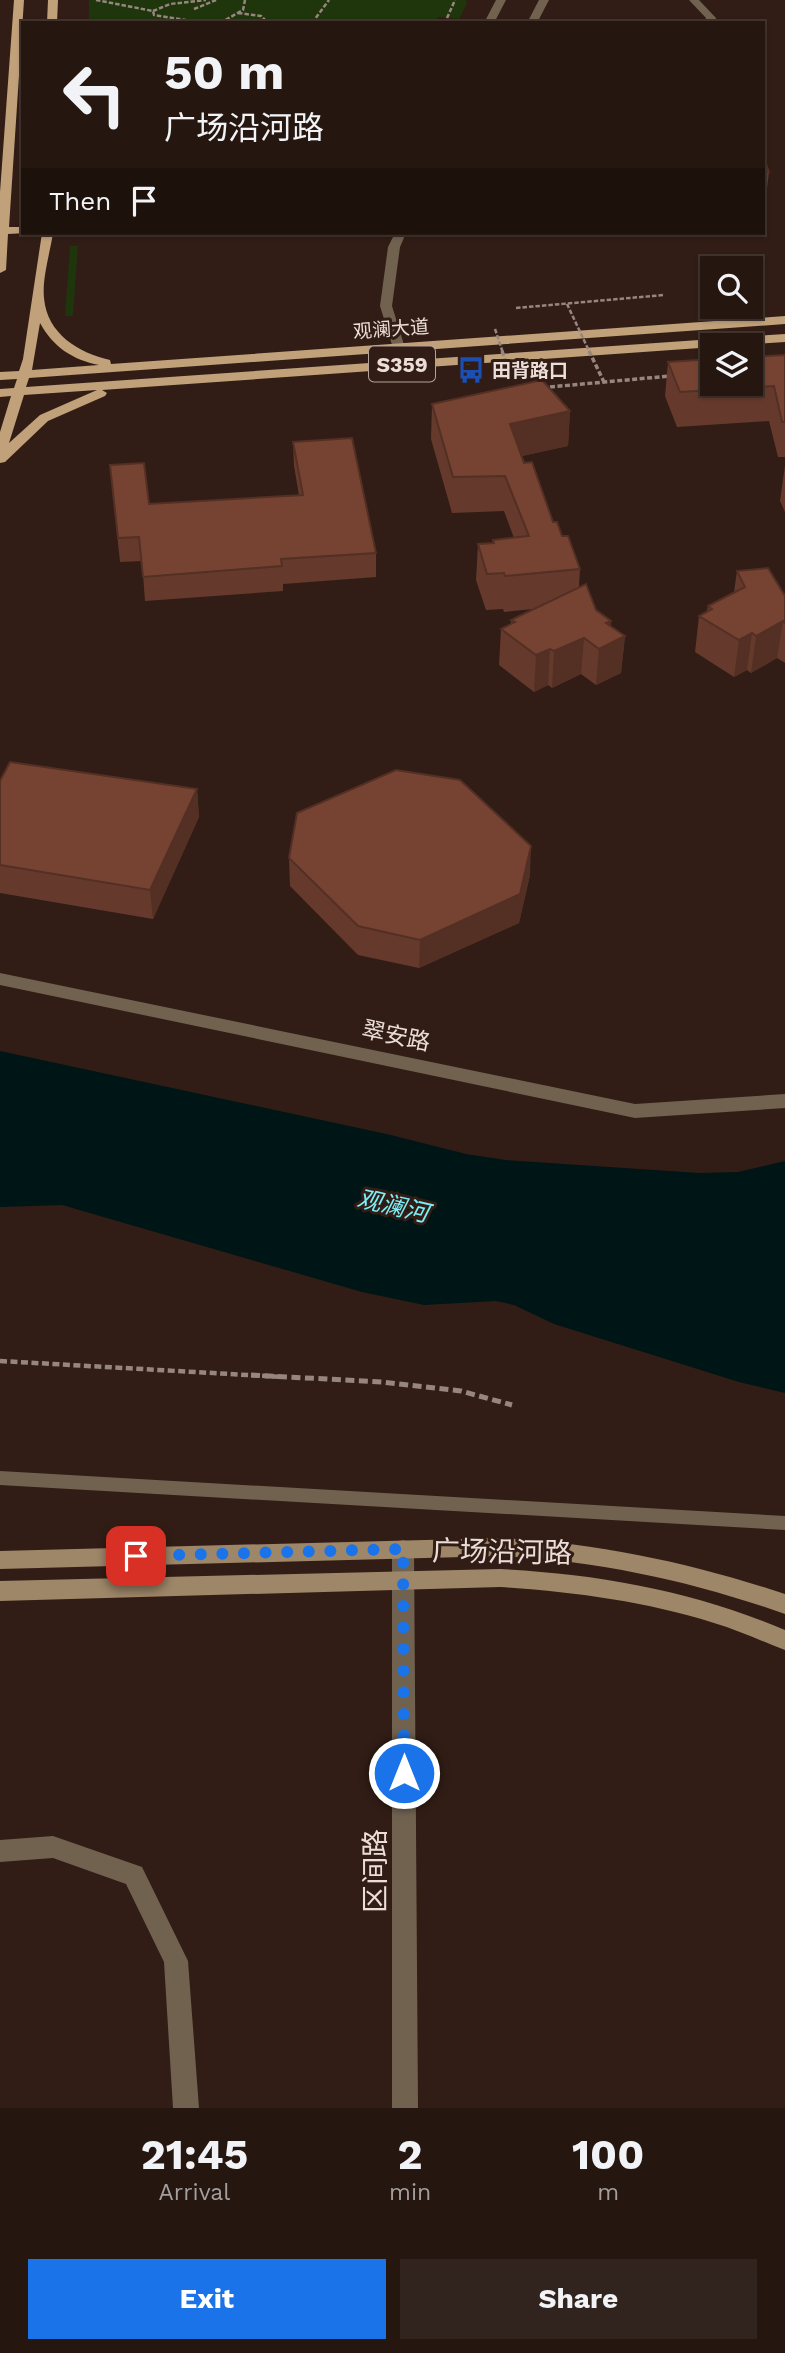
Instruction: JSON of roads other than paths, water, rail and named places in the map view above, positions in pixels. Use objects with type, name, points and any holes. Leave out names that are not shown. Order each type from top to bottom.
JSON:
[{"type":"main road","points":[[0,270],[19,0]]},
{"type":"main road","points":[[52,21],[53,0]]},
{"type":"main road","points":[[3,231],[21,230]]},
{"type":"main road","points":[[0,453],[26,374],[47,235]]},
{"type":"main road","points":[[38,297],[46,323],[71,352],[100,362],[144,366]]},
{"type":"main road","name":"观澜大道","points":[[0,376],[785,320]]},
{"type":"main road","name":"观澜大道","points":[[0,393],[785,338]]},
{"type":"main road","points":[[0,459],[44,418],[96,394],[138,384]]},
{"type":"street","points":[[490,21],[501,0]]},
{"type":"street","points":[[533,21],[544,0]]},
{"type":"street","points":[[694,0],[711,18],[710,21]]},
{"type":"street","points":[[399,235],[394,247],[386,306],[399,348]]},
{"type":"street","name":"翠安路","points":[[0,979],[635,1111],[785,1101]]},
{"type":"street","name":"广场沿河路","points":[[0,1560],[403,1549],[562,1549],[616,1556],[675,1569],[785,1604]]},
{"type":"street","name":"区间路","points":[[403,1549],[405,2108]]},
{"type":"street","name":"广场沿河路","points":[[0,1591],[500,1578],[603,1586],[709,1612],[785,1640]]},
{"type":"street","points":[[0,1851],[53,1847],[134,1875],[176,1961],[186,2108]]},
{"type":"lane","points":[[0,1478],[785,1523]]},
{"type":"water","name":"观澜河","points":[[0,1051],[391,1135],[466,1154],[506,1160],[699,1173],[738,1172],[785,1161],[785,1393],[739,1382],[554,1324],[514,1305],[496,1301],[424,1305],[362,1292],[62,1205],[0,1207]]},
{"type":"place","name":"田背路口","points":[[471,370]]}]
